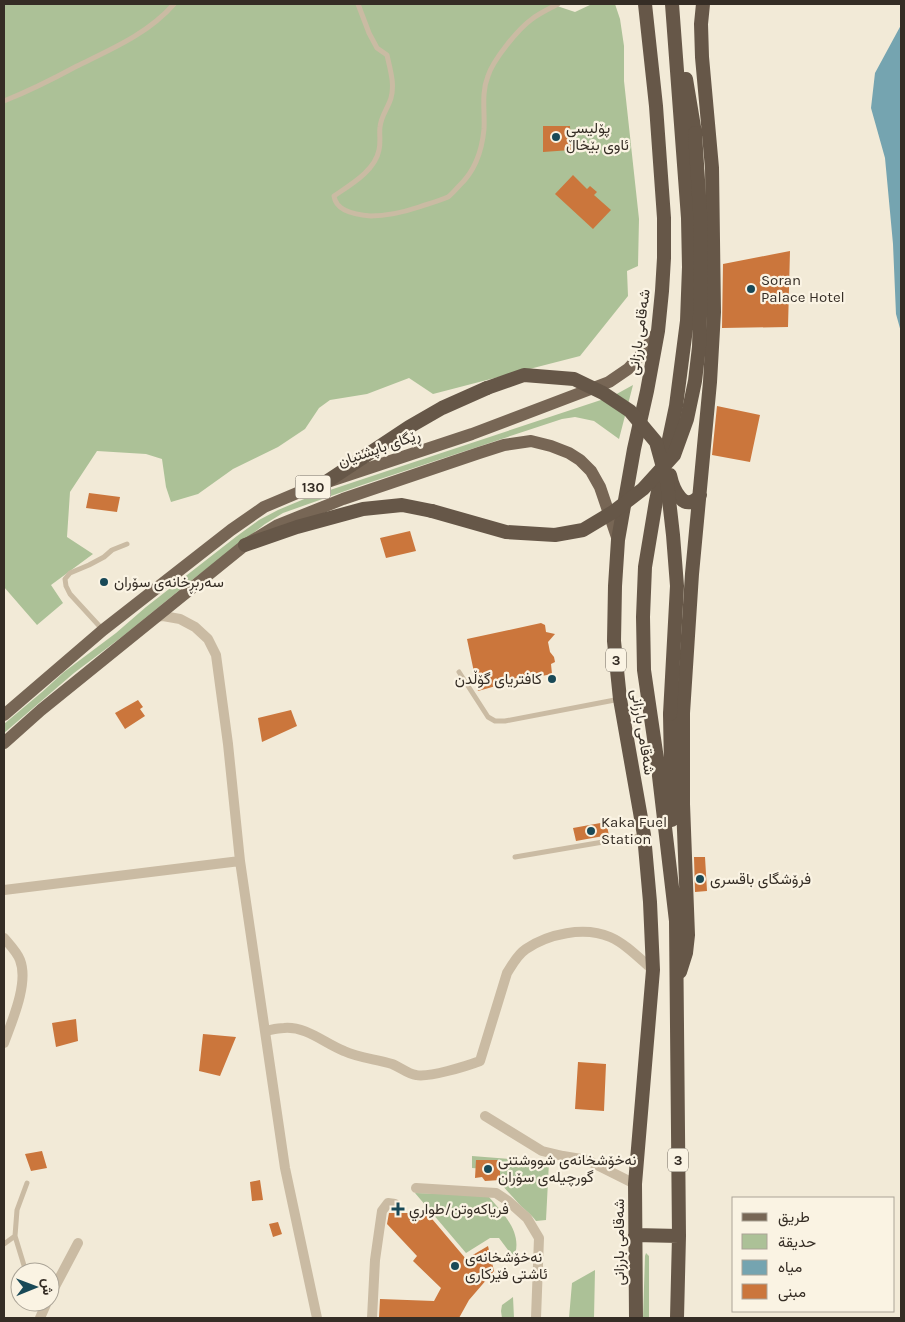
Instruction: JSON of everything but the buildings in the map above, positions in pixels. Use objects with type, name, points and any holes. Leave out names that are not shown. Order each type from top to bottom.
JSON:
[{"type":"highway","name":"شەقامی بارزانی","points":[[636,1318],[636,1184],[653,970],[650,902],[644,835],[620,699],[614,641],[618,540],[658,331],[663,283],[664,218],[656,106],[645,4]]},
{"type":"highway","name":"شەقامی بارزانی","points":[[672,4],[688,218],[687,321],[676,406],[656,501],[645,567],[642,617],[644,670],[657,758],[676,921],[679,1236],[677,1318]]},
{"type":"highway","points":[[677,979],[684,962],[688,944],[682,728],[689,616],[710,382],[714,312],[712,168],[702,57],[701,24],[703,4]]},
{"type":"highway","points":[[244,545],[297,526],[363,509],[402,505],[432,511],[506,532],[555,535],[582,530],[613,512],[643,489],[674,455],[687,419],[695,381],[701,285],[695,132],[682,57],[675,39]]},
{"type":"highway","points":[[326,482],[408,427],[442,408],[524,375],[574,379],[603,393],[630,411],[656,442],[667,482],[674,535],[677,586],[670,714],[676,921]]},
{"type":"highway","points":[[669,438],[670,477],[673,488],[692,514],[696,533]]},
{"type":"highway","points":[[680,499],[691,502],[700,495]]},
{"type":"highway","points":[[635,1235],[679,1236]]},
{"type":"main road","name":"ڕێگای باپشتیان","points":[[4,715],[103,630],[231,530],[264,507],[309,488],[472,434],[609,382],[628,369],[658,331]]},
{"type":"main road","name":"130","points":[[4,743],[41,710],[244,545],[278,524],[343,499],[479,453],[504,445],[531,441],[569,453],[580,460],[591,471],[600,487],[618,540]]},
{"type":"street","points":[[155,617],[163,616],[180,619],[196,627],[208,639],[216,655],[228,744],[240,861],[285,1168],[317,1318]]},
{"type":"street","points":[[4,890],[240,861]]},
{"type":"street","points":[[265,1031],[285,1028],[303,1030],[343,1051],[394,1065],[417,1076],[480,1061],[507,973],[515,960],[525,950],[556,934],[574,932],[594,933],[610,937],[627,948],[653,970]]},
{"type":"street","points":[[4,938],[20,959],[22,975],[20,996],[4,1043]]},
{"type":"street","points":[[485,1116],[542,1151],[587,1160],[636,1184]]},
{"type":"street","points":[[416,1188],[496,1193],[508,1201],[526,1218],[539,1238],[536,1318]]},
{"type":"street","points":[[372,1318],[374,1260],[382,1211],[388,1203],[395,1204]]},
{"type":"street","points":[[60,1277],[78,1243]]},
{"type":"lane","points":[[4,101],[101,55],[138,35],[174,4]]},
{"type":"lane","points":[[358,4],[377,48],[387,55],[392,79],[391,96],[380,127],[378,156],[364,174],[334,196],[334,201],[348,212],[380,216],[408,211],[449,196],[466,180],[474,169],[480,153],[484,130],[484,86],[488,73],[524,25],[558,4]]},
{"type":"lane","points":[[103,630],[70,594],[65,579],[70,573],[127,544]]},
{"type":"lane","points":[[459,672],[488,718],[495,721],[505,721],[620,699]]},
{"type":"lane","points":[[515,857],[644,835]]},
{"type":"lane","points":[[23,1262],[15,1236],[17,1210],[27,1183]]},
{"type":"lane","points":[[4,1244],[15,1236]]},
{"type":"green space","points":[[4,4],[551,4],[575,12],[592,4],[615,4],[620,19],[624,46],[624,81],[639,219],[638,266],[627,271],[628,296],[580,356],[433,394],[409,378],[367,394],[330,400],[319,408],[305,429],[278,447],[233,469],[198,494],[171,502],[166,487],[162,459],[146,454],[97,451],[70,492],[67,537],[93,554],[51,585],[63,603],[37,625],[4,587]]},
{"type":"green space","points":[[633,385],[619,439],[594,421],[575,417],[562,419],[283,513],[265,524],[74,673],[4,733],[4,724],[64,672],[259,520],[309,497],[613,396]]},
{"type":"green space","points":[[472,1156],[549,1162],[546,1220],[536,1221],[485,1169],[472,1168]]},
{"type":"green space","points":[[415,1193],[487,1195],[506,1217],[515,1234],[516,1252],[512,1262],[508,1250],[499,1238],[490,1238],[466,1253]]},
{"type":"green space","points":[[646,1253],[649,1256],[649,1318],[643,1318],[645,1256]]},
{"type":"green space","points":[[595,1270],[594,1318],[569,1318],[572,1283]]},
{"type":"green space","points":[[513,1297],[514,1318],[502,1318],[502,1305]]},
{"type":"water","points":[[901,25],[901,332],[896,314],[893,244],[885,158],[871,108],[875,73]]},
{"type":"place","name":"پۆلیسی ئاوی بێخاڵ","points":[[556,137]]},
{"type":"place","name":"Soran Palace Hotel","points":[[751,289]]},
{"type":"place","name":"سەربڕخانەی سۆران","points":[[104,582]]},
{"type":"place","name":"کافتریای گۆڵدن","points":[[552,679]]},
{"type":"place","name":"Kaka Fuel Station","points":[[591,831]]},
{"type":"place","name":"فرۆشگای باقسری","points":[[700,879]]},
{"type":"place","name":"نەخۆشخانەی شووشتنی گورچیلەی سۆران","points":[[488,1169]]},
{"type":"place","name":"فریاکەوتن/طواري","points":[[398,1209]]},
{"type":"place","name":"نەخۆشخانەی ئاشتی فێرکاری","points":[[455,1266]]}]
